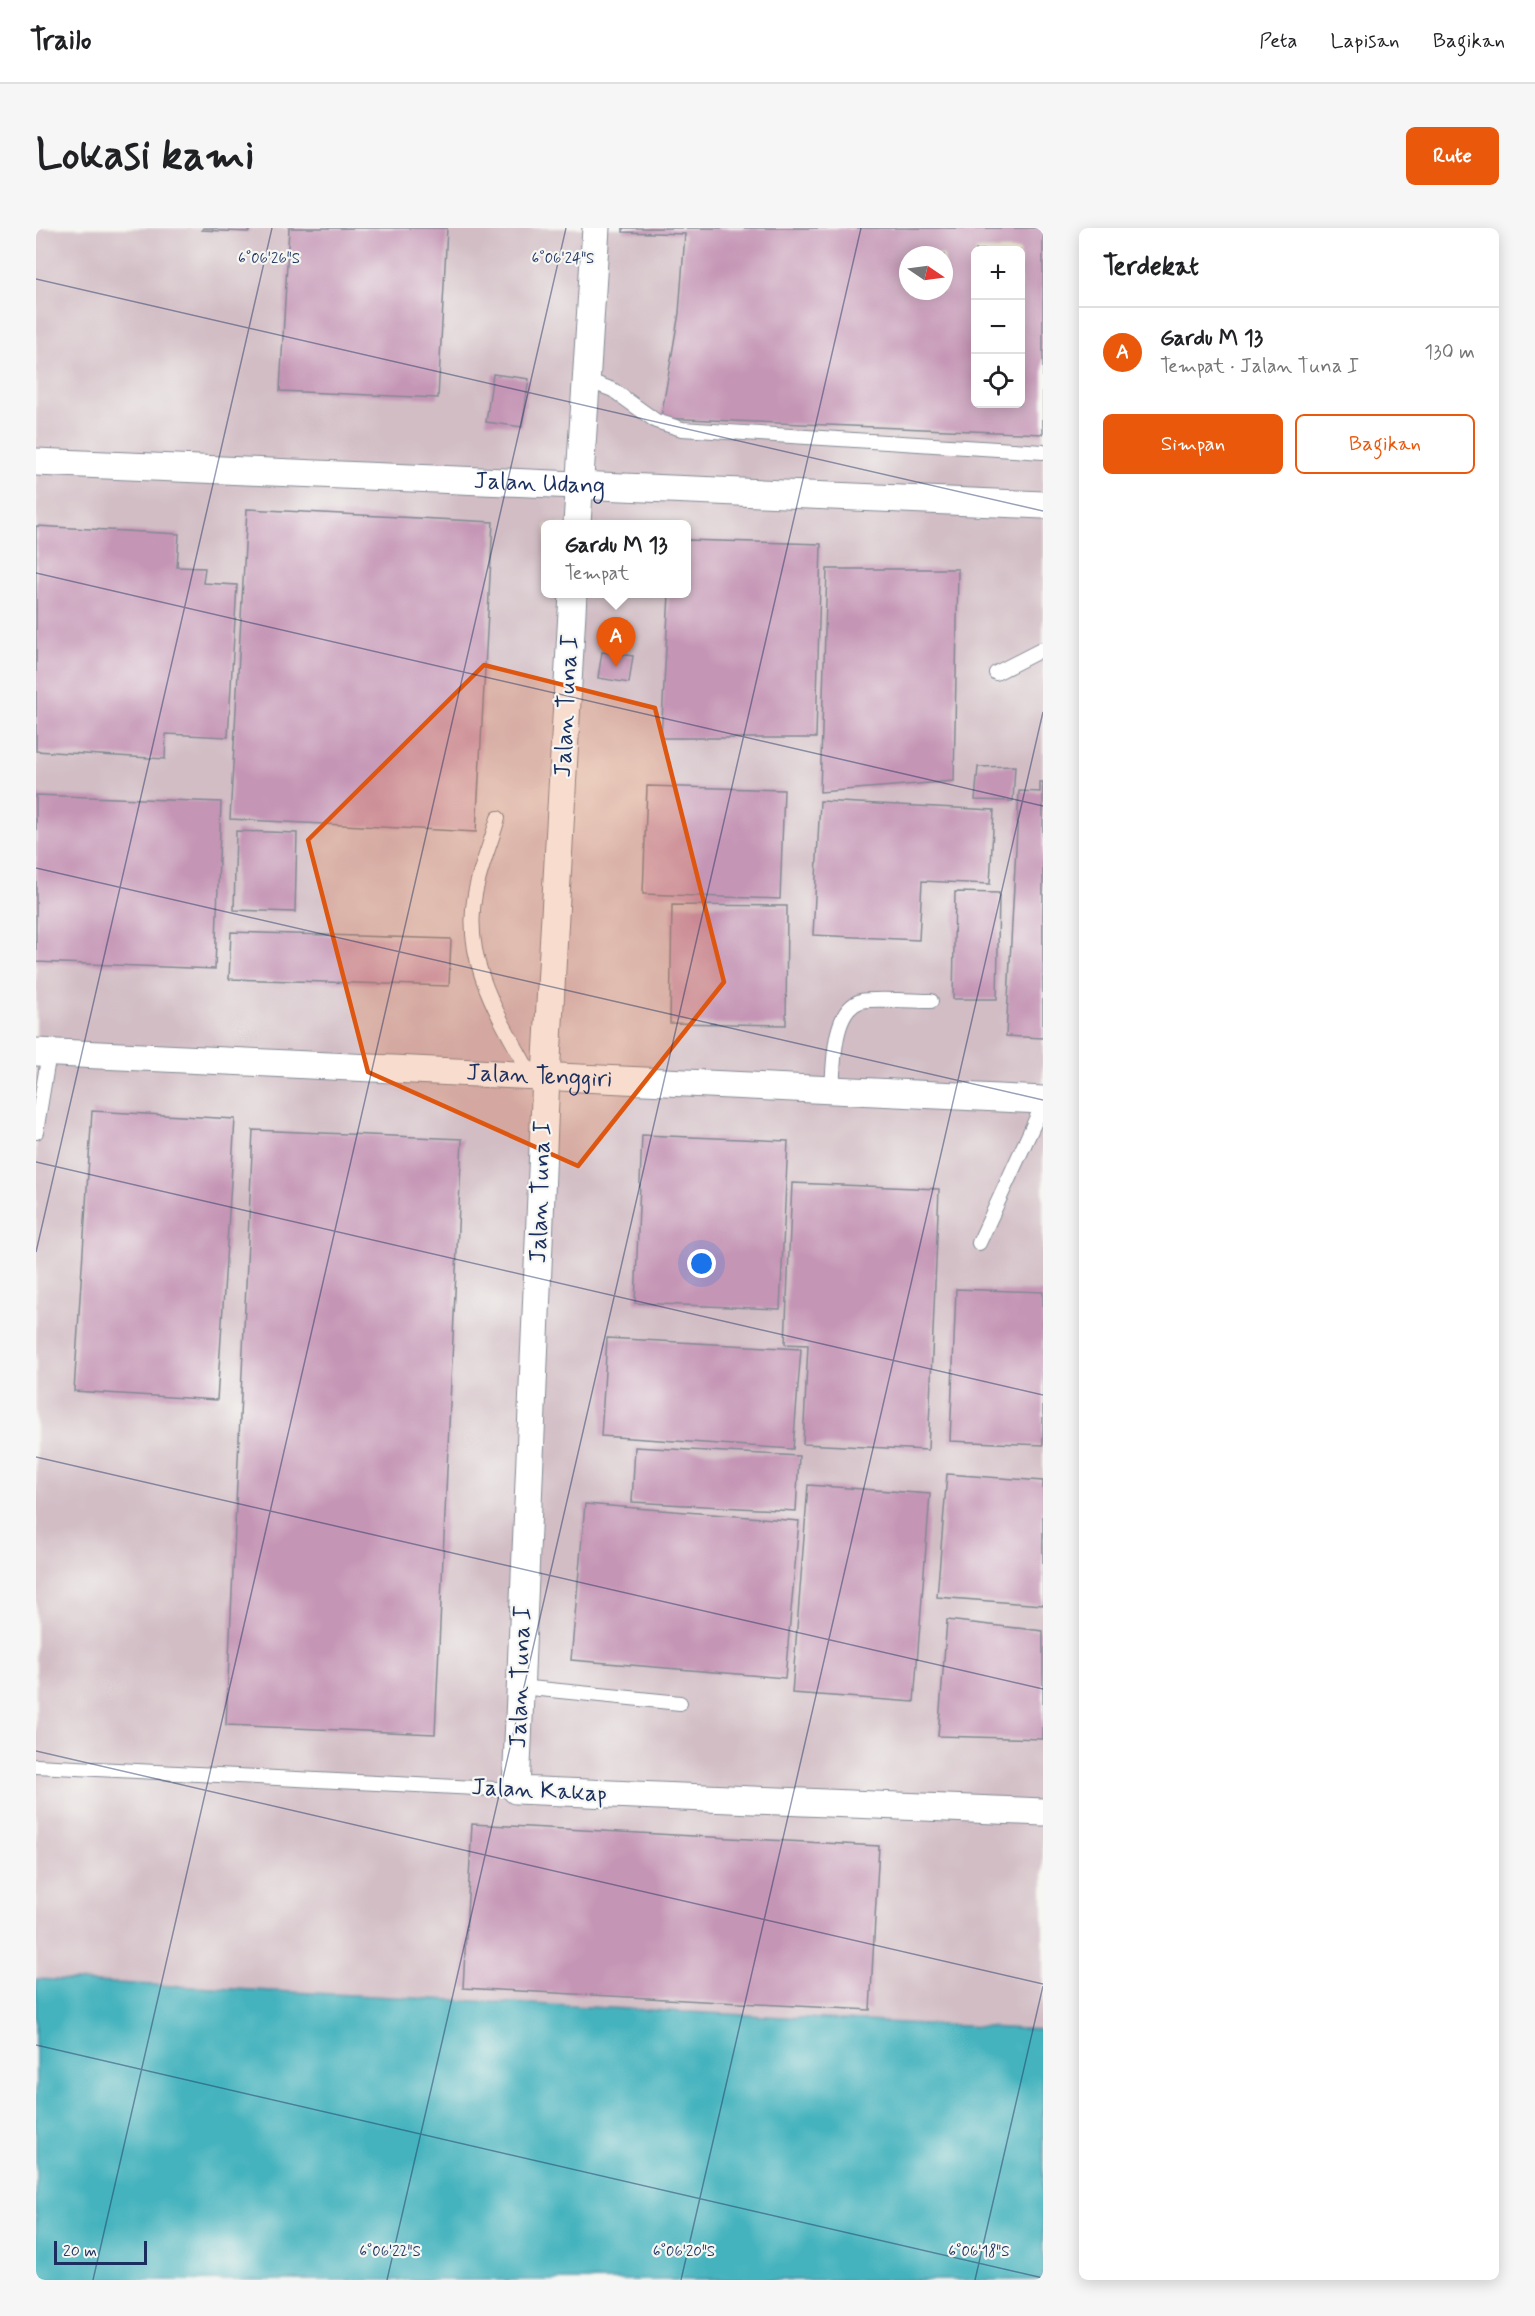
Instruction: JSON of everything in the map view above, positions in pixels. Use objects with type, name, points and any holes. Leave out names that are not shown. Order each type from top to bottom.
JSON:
[{"type":"street","points":[[577,520],[596,228]]},
{"type":"street","name":"Jalan Udang","points":[[36,462],[1043,505]]},
{"type":"street","name":"Jalan Tuna I","points":[[516,1790],[539,1076],[573,598]]},
{"type":"street","name":"Jalan Tenggiri","points":[[43,1052],[1043,1102]]},
{"type":"street","name":"Jalan Kakap","points":[[516,1790],[1043,1812]]},
{"type":"lane","points":[[587,380],[613,390],[656,421],[682,429],[1043,452]]},
{"type":"lane","points":[[996,673],[1043,649]]},
{"type":"lane","points":[[498,818],[476,892],[472,916],[472,944],[495,1010],[539,1076]]},
{"type":"lane","points":[[832,1090],[835,1038],[849,1009],[861,1001],[931,1001]]},
{"type":"lane","points":[[36,1132],[43,1052]]},
{"type":"lane","points":[[979,1244],[1043,1102]]},
{"type":"lane","points":[[520,1687],[680,1703]]},
{"type":"lane","name":"Jalan Kakap","points":[[36,1766],[516,1790]]},
{"type":"highlighted area","points":[[484,665],[655,708],[724,982],[578,1166],[368,1072],[308,840]]},
{"type":"shaded area","points":[[36,228],[1043,228],[1043,2030],[36,1979]]},
{"type":"water","points":[[36,1979],[1043,2030],[1043,2280],[36,2280]]},
{"type":"building","points":[[203,228],[250,228],[249,232],[202,230]]},
{"type":"building","points":[[289,228],[447,228],[438,398],[280,391]]},
{"type":"building","points":[[623,228],[1043,228],[1043,434],[661,418],[679,313],[685,234],[623,232]]},
{"type":"building","points":[[493,374],[529,379],[522,427],[486,422]]},
{"type":"building","points":[[247,509],[493,522],[476,832],[230,819]]},
{"type":"building","points":[[36,526],[179,534],[177,567],[205,568],[203,583],[237,585],[228,737],[166,734],[165,759],[36,751]]},
{"type":"building","points":[[691,540],[821,544],[816,738],[661,738],[669,598],[691,598]]},
{"type":"building","points":[[827,569],[958,569],[954,781],[820,792]]},
{"type":"building","points":[[602,652],[633,656],[629,683],[598,678]]},
{"type":"building","points":[[1015,766],[1013,801],[975,800],[978,767]]},
{"type":"building","points":[[1040,782],[1043,782],[1043,1038],[1006,1036],[1019,791],[1040,792]]},
{"type":"building","points":[[647,786],[784,790],[780,899],[643,894]]},
{"type":"building","points":[[36,795],[221,802],[215,969],[36,962]]},
{"type":"building","points":[[820,801],[994,810],[990,884],[922,881],[919,940],[813,935]]},
{"type":"building","points":[[236,831],[297,833],[295,912],[234,910]]},
{"type":"building","points":[[955,892],[999,893],[997,999],[953,999]]},
{"type":"building","points":[[672,905],[787,906],[786,1025],[670,1023]]},
{"type":"building","points":[[231,932],[451,939],[449,986],[229,979]]},
{"type":"building","points":[[92,1111],[235,1119],[217,1400],[74,1391]]},
{"type":"building","points":[[253,1130],[462,1139],[435,1734],[226,1725]]},
{"type":"building","points":[[642,1135],[788,1141],[780,1309],[635,1303]]},
{"type":"building","points":[[792,1183],[939,1189],[928,1450],[803,1444],[808,1345],[785,1344]]},
{"type":"building","points":[[956,1289],[1043,1292],[1043,1445],[950,1441]]},
{"type":"building","points":[[607,1338],[801,1349],[793,1449],[601,1436]]},
{"type":"building","points":[[635,1447],[799,1456],[796,1511],[632,1502]]},
{"type":"building","points":[[947,1474],[1043,1481],[1043,1605],[937,1597]]},
{"type":"building","points":[[808,1485],[930,1494],[914,1702],[792,1693]]},
{"type":"building","points":[[585,1504],[799,1521],[785,1678],[571,1660]]},
{"type":"building","points":[[947,1620],[1043,1631],[1043,1739],[938,1736]]},
{"type":"building","points":[[472,1824],[879,1846],[870,2010],[463,1988]]},
{"type":"place","name":"Gardu M 13","points":[[616,667]]}]
